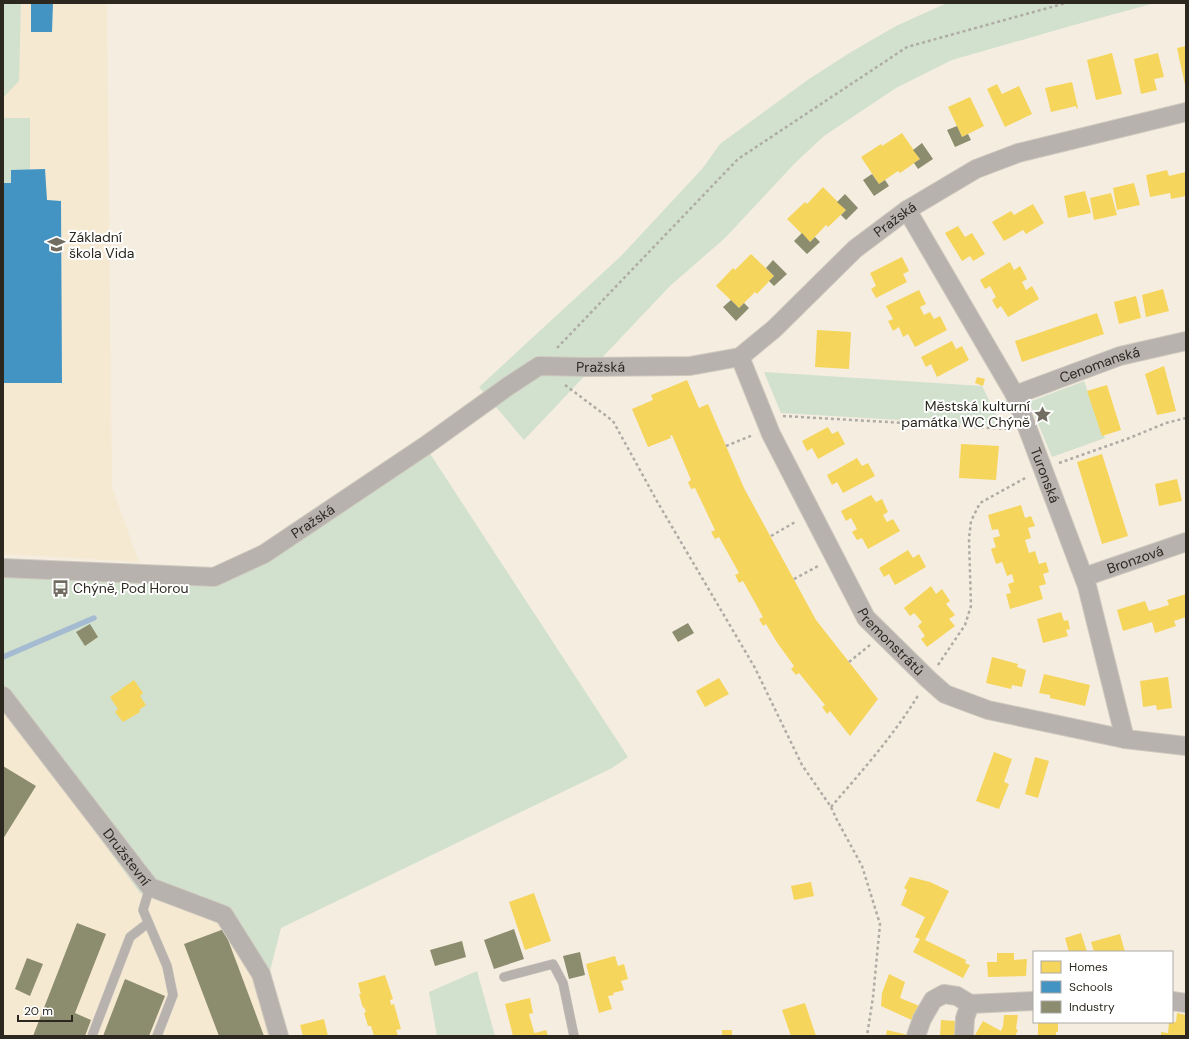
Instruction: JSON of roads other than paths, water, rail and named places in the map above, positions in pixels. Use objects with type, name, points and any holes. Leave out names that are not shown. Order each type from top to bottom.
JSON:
[{"type":"street","name":"Pražská","points":[[3,568],[214,577],[264,554],[426,446],[540,366],[690,366],[740,357],[774,329],[855,249],[908,210],[976,169],[1018,153],[1186,112]]},
{"type":"street","name":"Turonská","points":[[908,210],[1015,395],[1087,586],[1126,739]]},
{"type":"street","name":"Cenomanská","points":[[1015,395],[1120,356],[1186,340]]},
{"type":"street","name":"Premonstrátů","points":[[740,357],[765,422],[866,618],[928,679],[946,694],[988,710],[1126,739],[1186,746]]},
{"type":"street","name":"Bronzová","points":[[1084,577],[1186,542]]},
{"type":"street","name":"Družstevní","points":[[3,696],[150,887],[224,915],[261,974],[279,1036]]},
{"type":"street","points":[[916,1036],[922,1019],[933,1000],[944,994],[957,996],[970,1004],[1033,1001]]},
{"type":"street","points":[[1173,1001],[1186,1003]]},
{"type":"street","points":[[964,1036],[965,1018],[970,1004]]},
{"type":"lane","points":[[150,887],[143,910],[167,966],[173,994],[157,1036]]},
{"type":"lane","points":[[92,1036],[130,937],[148,923]]},
{"type":"lane","points":[[504,977],[553,964],[563,983],[574,1036]]},
{"type":"waterway","points":[[3,657],[94,618]]},
{"type":"place","name":"Základní škola Vida","points":[[56,245]]},
{"type":"place","name":"Městská kulturní památka WC Chýně","points":[[1043,414]]},
{"type":"place","name":"Chýně, Pod Horou","points":[[60,588]]}]
